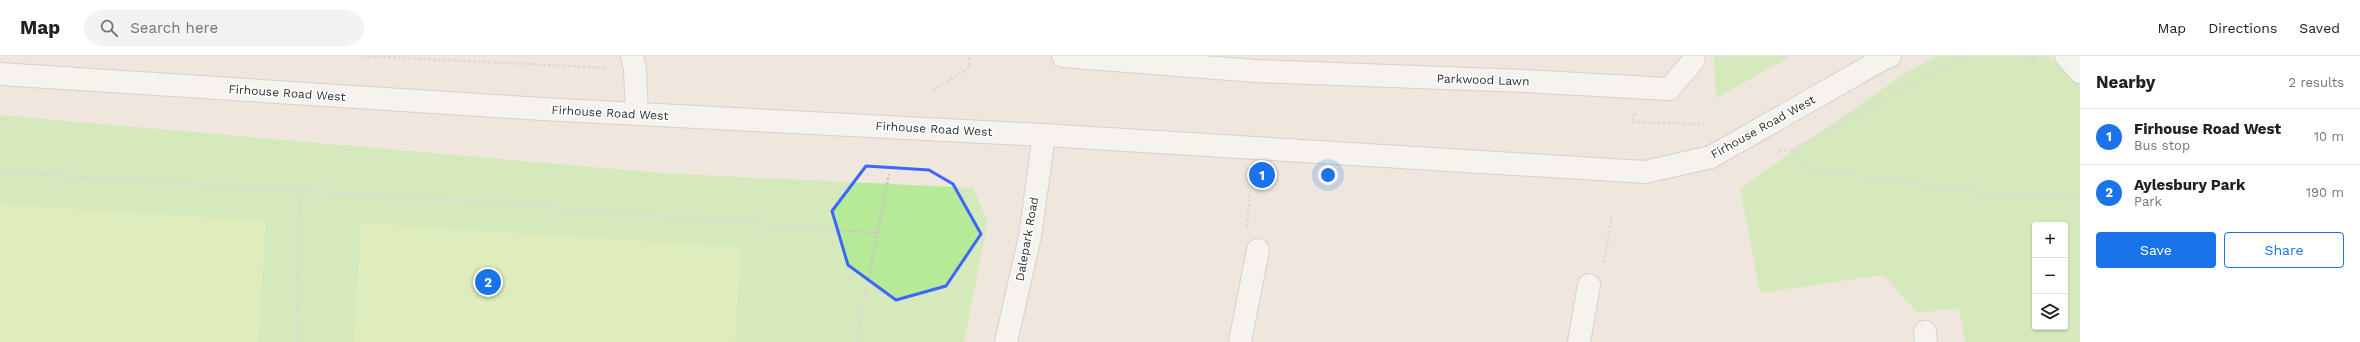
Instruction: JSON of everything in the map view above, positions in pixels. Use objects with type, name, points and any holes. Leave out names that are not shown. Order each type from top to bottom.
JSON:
[{"type":"street","points":[[632,56],[635,70],[636,114]]},
{"type":"street","points":[[1063,56],[1254,64]]},
{"type":"street","name":"Parkwood Lawn","points":[[1254,64],[1669,89],[1693,61],[1694,56]]},
{"type":"street","name":"Firhouse Road West","points":[[0,74],[636,114],[1044,134],[1645,172],[1711,157],[1887,56]]},
{"type":"street","points":[[2066,56],[2080,72]]},
{"type":"street","name":"Dalepark Road","points":[[1006,342],[1030,236],[1044,134]]},
{"type":"street","points":[[1240,342],[1258,250]]},
{"type":"street","points":[[1579,342],[1590,285]]},
{"type":"path","points":[[363,56],[608,68]]},
{"type":"path","points":[[933,90],[970,67],[969,56]]},
{"type":"path","points":[[1969,56],[1928,75],[1792,150],[1810,169],[1997,195],[2080,197]]},
{"type":"path","points":[[2022,56],[2033,61],[2035,56]]},
{"type":"path","points":[[1636,111],[1632,122],[1704,124]]},
{"type":"path","points":[[0,172],[300,190],[706,218],[877,233]]},
{"type":"path","points":[[856,342],[889,174]]},
{"type":"path","points":[[296,342],[300,190]]},
{"type":"path","points":[[1247,228],[1250,191]]},
{"type":"path","points":[[1604,263],[1612,215]]},
{"type":"highlighted area","points":[[866,166],[929,170],[953,184],[981,234],[946,286],[896,300],[848,265],[832,211]]},
{"type":"green space","points":[[1714,56],[1791,56],[1716,98]]},
{"type":"green space","points":[[1937,56],[2048,56],[2068,70],[2080,84],[2080,342],[1965,342],[1959,308],[1918,313],[1883,275],[1760,293],[1740,188],[1907,72]]},
{"type":"green space","points":[[0,115],[661,173],[973,188],[988,222],[964,342],[0,342]]},
{"type":"green space","points":[[0,204],[266,221],[258,342],[0,342]]},
{"type":"green space","points":[[361,223],[741,247],[735,342],[354,342]]},
{"type":"place","name":"Firhouse Road West","points":[[1262,175]]},
{"type":"place","name":"Aylesbury Park","points":[[488,282]]}]
